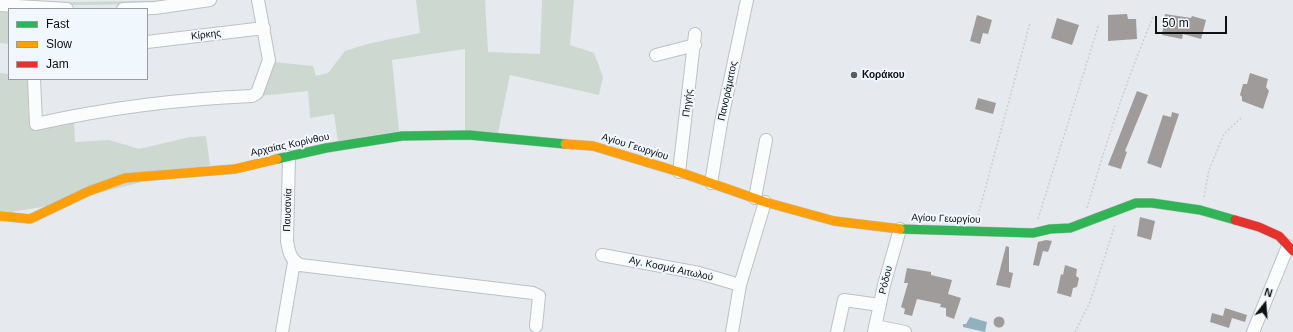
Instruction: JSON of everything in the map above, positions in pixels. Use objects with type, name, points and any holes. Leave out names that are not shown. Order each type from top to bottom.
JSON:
[{"type":"street","points":[[148,8],[210,0]]},
{"type":"street","points":[[34,80],[36,124],[80,114],[126,107],[176,101],[252,96],[257,93],[268,67],[269,60],[258,0]]},
{"type":"street","name":"Πανοράματος","points":[[712,183],[721,123],[747,0]]},
{"type":"street","points":[[0,5],[29,8]]},
{"type":"street","name":"Κίρκης","points":[[148,42],[264,28]]},
{"type":"street","name":"Πηγής","points":[[656,55],[695,40],[679,172]]},
{"type":"street","name":"Αρχαίας Κορίνθου","points":[[0,216],[30,219],[89,190],[125,178],[235,168],[326,148],[411,135],[469,136],[593,146]]},
{"type":"street","points":[[732,332],[740,285],[760,200],[766,140]]},
{"type":"street","name":"Αγίου Γεωργίου","points":[[593,146],[679,172],[760,200],[834,221],[900,229],[1034,233],[1050,229],[1070,228],[1088,222],[1120,207],[1136,203],[1200,210],[1270,231],[1279,236],[1290,249]]},
{"type":"street","name":"Παυσανία","points":[[289,157],[287,241],[290,255],[294,262]]},
{"type":"street","name":"Ρόδου","points":[[875,329],[900,229]]},
{"type":"street","points":[[1253,332],[1290,249]]},
{"type":"street","name":"Αγ. Κοσμά Αιτωλού","points":[[602,255],[699,274],[740,285]]},
{"type":"street","points":[[282,332],[294,262],[300,265],[533,292],[539,296],[536,326]]},
{"type":"street","points":[[837,332],[844,300],[880,305]]},
{"type":"street","points":[[875,329],[905,332]]},
{"type":"path","points":[[1088,222],[1086,213],[1101,160],[1143,41],[1154,15]]},
{"type":"path","points":[[975,231],[980,204],[1007,113],[1030,23]]},
{"type":"path","points":[[1034,233],[1099,24]]},
{"type":"path","points":[[1200,210],[1209,170],[1224,134],[1241,118]]},
{"type":"path","points":[[1075,332],[1090,302],[1120,207]]},
{"type":"shaded area","points":[[0,0],[74,2],[189,0],[71,5],[24,3]]},
{"type":"shaded area","points":[[416,0],[485,0],[488,52],[540,54],[542,0],[574,0],[570,45],[594,53],[603,77],[599,95],[510,75],[498,133],[465,131],[465,49],[392,60],[399,131],[338,141],[334,114],[310,118],[308,91],[259,96],[273,62],[313,66],[316,76],[328,73],[345,51],[367,44],[420,33]]},
{"type":"shaded area","points":[[0,9],[8,11],[8,44],[0,43]]},
{"type":"shaded area","points":[[0,73],[8,74],[8,80],[28,80],[28,111],[32,126],[74,121],[75,142],[109,140],[139,149],[190,137],[206,136],[210,165],[42,207],[11,212],[0,211]]},
{"type":"water","points":[[970,317],[987,322],[985,332],[963,327],[963,324],[966,324]]},
{"type":"building","points":[[1127,14],[1128,19],[1136,19],[1137,39],[1108,41],[1108,15]]},
{"type":"building","points":[[1165,14],[1191,18],[1192,16],[1206,20],[1201,39],[1183,34],[1182,39],[1162,35]]},
{"type":"building","points":[[977,15],[992,20],[988,34],[983,33],[980,44],[970,41]]},
{"type":"building","points":[[1057,18],[1079,25],[1072,45],[1051,38]]},
{"type":"building","points":[[1250,73],[1268,79],[1266,87],[1269,91],[1263,109],[1242,101],[1242,97],[1240,95],[1243,84],[1247,84]]},
{"type":"building","points":[[1137,91],[1148,95],[1125,151],[1127,152],[1121,169],[1108,165]]},
{"type":"building","points":[[978,98],[996,103],[993,114],[975,109]]},
{"type":"building","points":[[1172,112],[1179,114],[1161,168],[1147,163],[1163,115],[1171,117]]},
{"type":"building","points":[[1140,217],[1155,221],[1151,240],[1137,236]]},
{"type":"building","points":[[1046,240],[1052,241],[1048,252],[1043,251],[1039,266],[1033,265],[1038,242]]},
{"type":"building","points":[[1006,246],[1009,247],[1009,272],[1013,273],[1010,288],[996,285]]},
{"type":"building","points":[[1065,265],[1077,269],[1076,276],[1079,278],[1077,287],[1073,288],[1071,297],[1057,293],[1061,274],[1063,275]]},
{"type":"building","points":[[907,268],[931,272],[931,275],[952,280],[948,294],[961,298],[954,319],[946,316],[946,308],[940,307],[941,304],[917,299],[912,316],[904,314],[905,309],[901,307],[908,283],[904,283]]},
{"type":"building","points":[[1225,308],[1247,315],[1245,322],[1232,318],[1229,328],[1210,322],[1212,313],[1223,316]]},
{"type":"building","points":[[999,316],[1003,318],[1005,322],[1003,326],[999,328],[995,326],[993,322],[995,318]]},
{"type":"traffic: fast","points":[[277,159],[326,148],[402,136],[469,135],[565,144]]},
{"type":"traffic: fast","points":[[900,229],[1033,233],[1050,229],[1070,228],[1136,203],[1152,203],[1200,210],[1235,220]]},
{"type":"traffic: slow","points":[[565,144],[593,146],[679,172],[765,202],[834,221],[900,229]]},
{"type":"traffic: slow","points":[[0,216],[30,219],[89,191],[125,178],[235,169],[277,159]]},
{"type":"traffic: jam","points":[[1235,220],[1259,227],[1279,236],[1293,251]]},
{"type":"place","name":"Κοράκου","points":[[854,75]]}]
